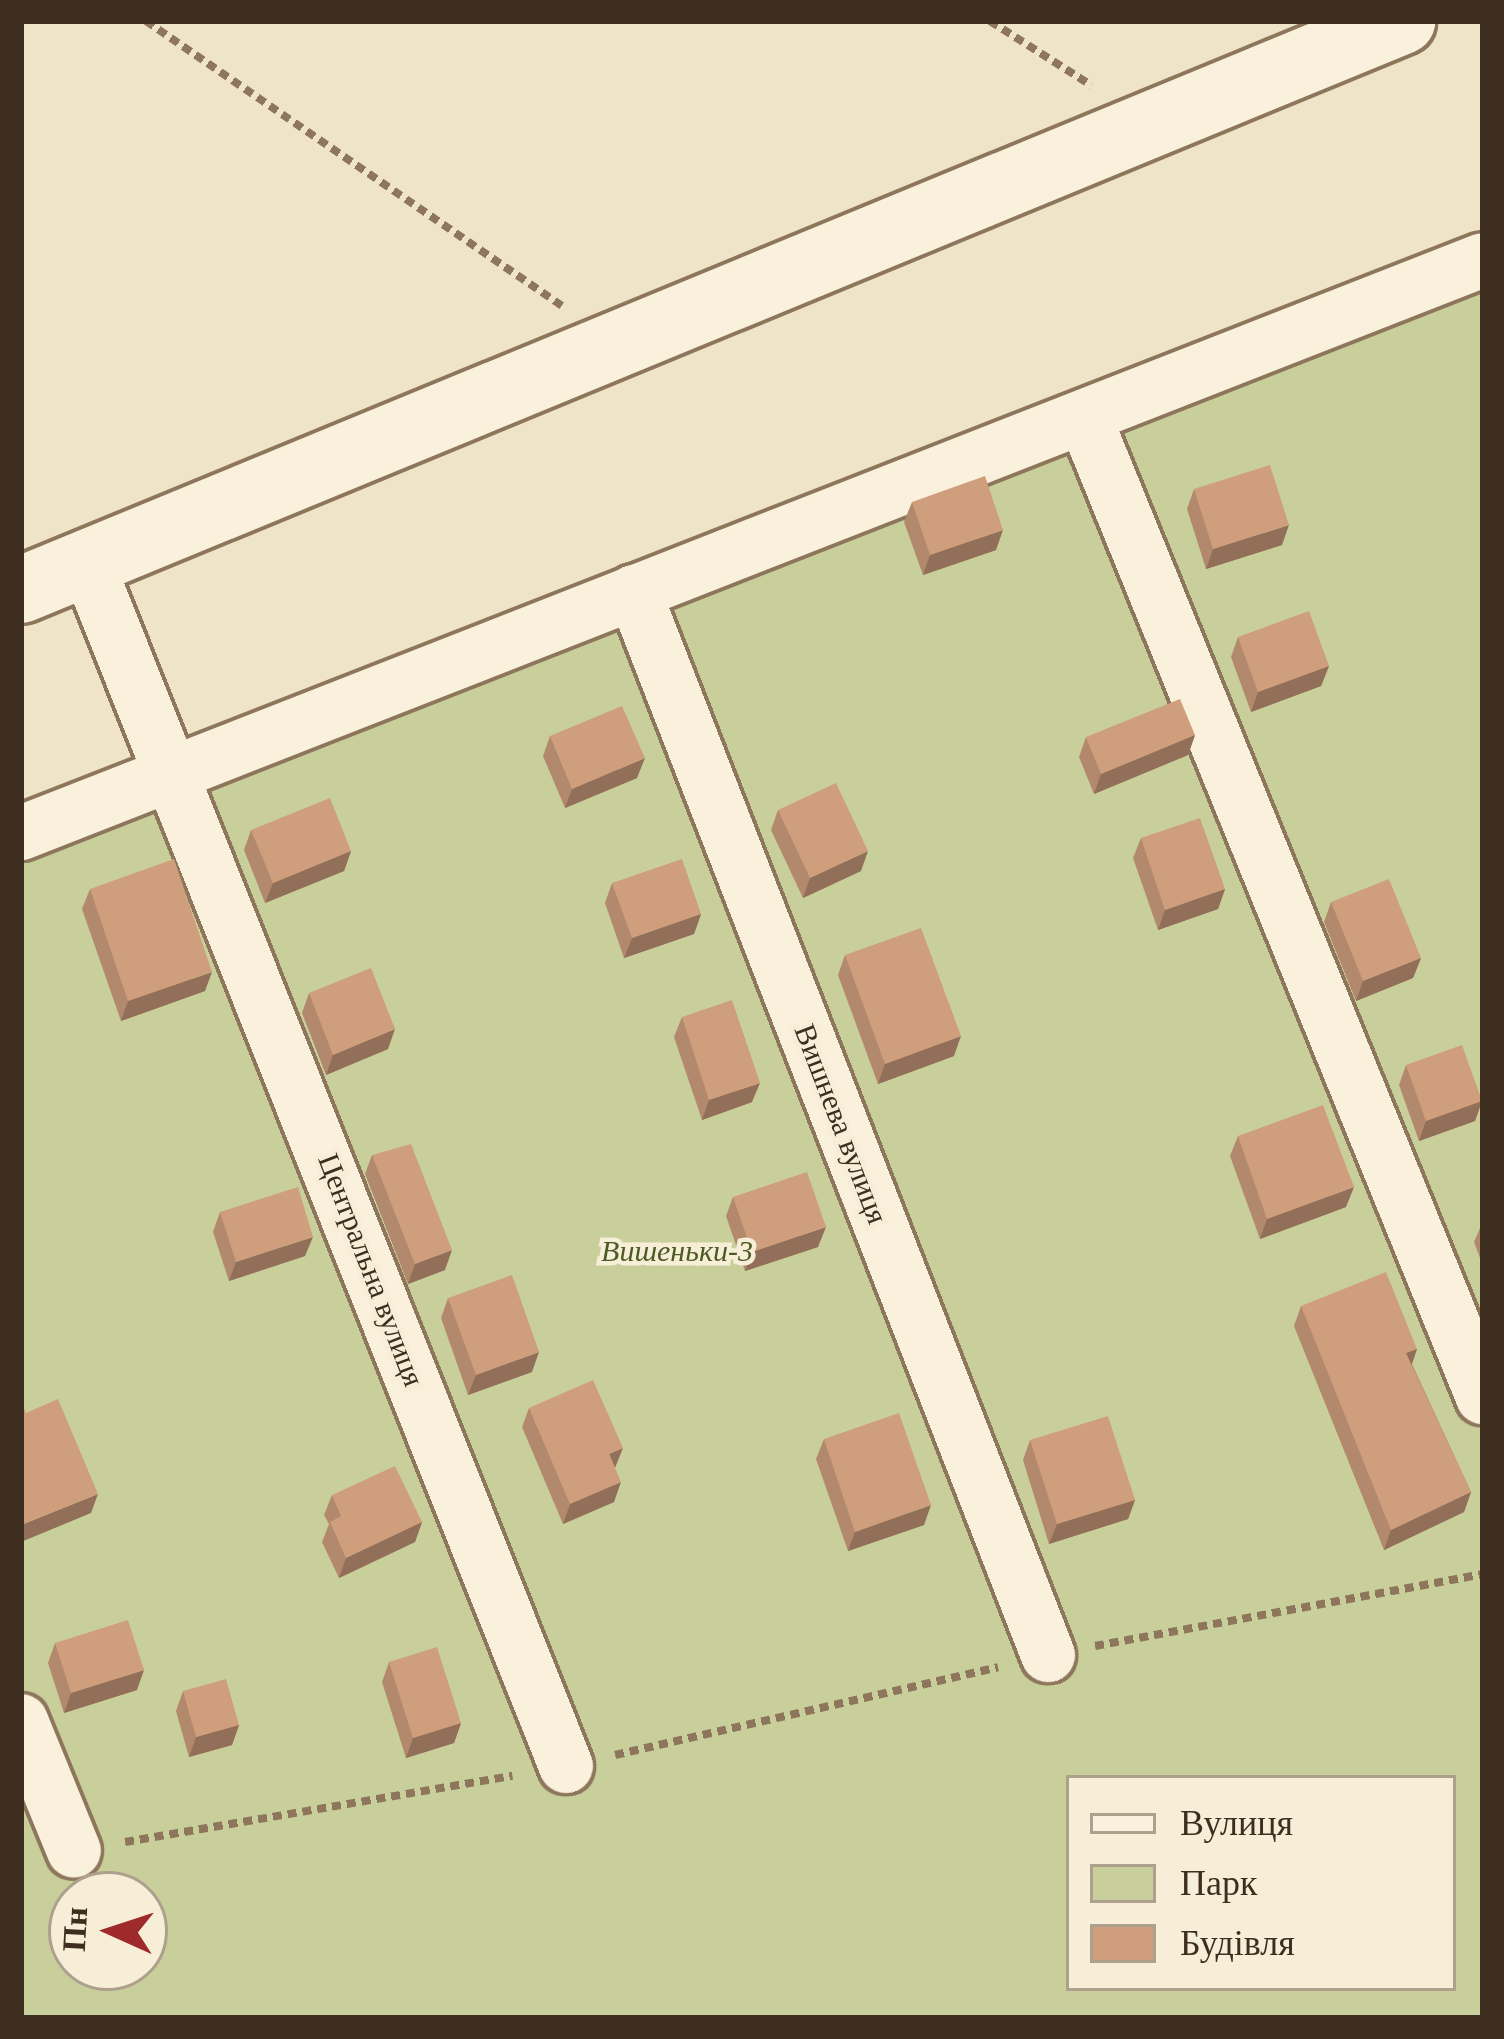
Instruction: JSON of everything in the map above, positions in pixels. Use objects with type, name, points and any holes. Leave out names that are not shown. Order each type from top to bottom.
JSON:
[{"type":"street","points":[[21,590],[1402,21]]},
{"type":"street","points":[[21,832],[634,592],[1086,422],[1483,260]]},
{"type":"street","points":[[1086,422],[1483,1397]]},
{"type":"street","name":"Центральна вулиця","points":[[87,563],[176,773],[566,1766]]},
{"type":"street","name":"Вишнева вулиця","points":[[634,592],[1048,1655]]},
{"type":"street","points":[[21,1721],[74,1851]]},
{"type":"path","points":[[146,21],[617,345]]},
{"type":"path","points":[[990,21],[1153,124]]},
{"type":"path","points":[[74,1851],[566,1766],[1048,1655],[1483,1574]]},
{"type":"green space","name":"Вишеньки-3","points":[[1483,229],[1483,2018],[21,2018],[21,805]]},
{"type":"building","points":[[1270,465],[1289,525],[1213,549],[1194,489]]},
{"type":"building","points":[[985,476],[1003,530],[930,555],[912,502]]},
{"type":"building","points":[[1309,611],[1329,666],[1258,692],[1238,637]]},
{"type":"building","points":[[1180,699],[1195,735],[1101,774],[1086,737]]},
{"type":"building","points":[[622,706],[645,758],[572,789],[550,736]]},
{"type":"building","points":[[836,783],[868,851],[810,878],[778,810]]},
{"type":"building","points":[[330,798],[351,851],[273,883],[251,830]]},
{"type":"building","points":[[1200,818],[1225,889],[1165,910],[1141,838]]},
{"type":"building","points":[[174,859],[212,972],[128,1001],[90,889]]},
{"type":"building","points":[[682,859],[701,914],[632,938],[612,883]]},
{"type":"building","points":[[1389,879],[1421,958],[1363,981],[1331,902]]},
{"type":"building","points":[[921,928],[961,1036],[885,1064],[845,955]]},
{"type":"building","points":[[371,968],[395,1029],[333,1055],[309,993]]},
{"type":"building","points":[[732,1000],[760,1083],[709,1100],[682,1017]]},
{"type":"building","points":[[1462,1045],[1482,1101],[1426,1121],[1406,1065]]},
{"type":"building","points":[[1323,1105],[1354,1187],[1267,1219],[1238,1136]]},
{"type":"building","points":[[411,1144],[452,1250],[415,1264],[372,1155]]},
{"type":"building","points":[[807,1172],[826,1227],[752,1252],[733,1197]]},
{"type":"building","points":[[298,1187],[313,1237],[236,1262],[220,1212]]},
{"type":"building","points":[[1386,1272],[1417,1349],[1406,1353],[1471,1492],[1391,1530],[1301,1306]]},
{"type":"building","points":[[512,1275],[539,1352],[476,1375],[448,1298]]},
{"type":"building","points":[[593,1380],[623,1448],[609,1454],[621,1482],[570,1504],[529,1408]]},
{"type":"building","points":[[58,1399],[98,1494],[21,1525],[21,1401],[26,1413]]},
{"type":"building","points":[[899,1413],[931,1505],[855,1532],[824,1439]]},
{"type":"building","points":[[1108,1416],[1135,1500],[1057,1524],[1030,1440]]},
{"type":"building","points":[[395,1466],[422,1522],[346,1558],[330,1522],[341,1516],[332,1495]]},
{"type":"building","points":[[128,1620],[144,1670],[71,1693],[55,1643]]},
{"type":"building","points":[[437,1647],[461,1723],[413,1738],[389,1662]]},
{"type":"building","points":[[226,1679],[239,1725],[196,1737],[183,1691]]}]
